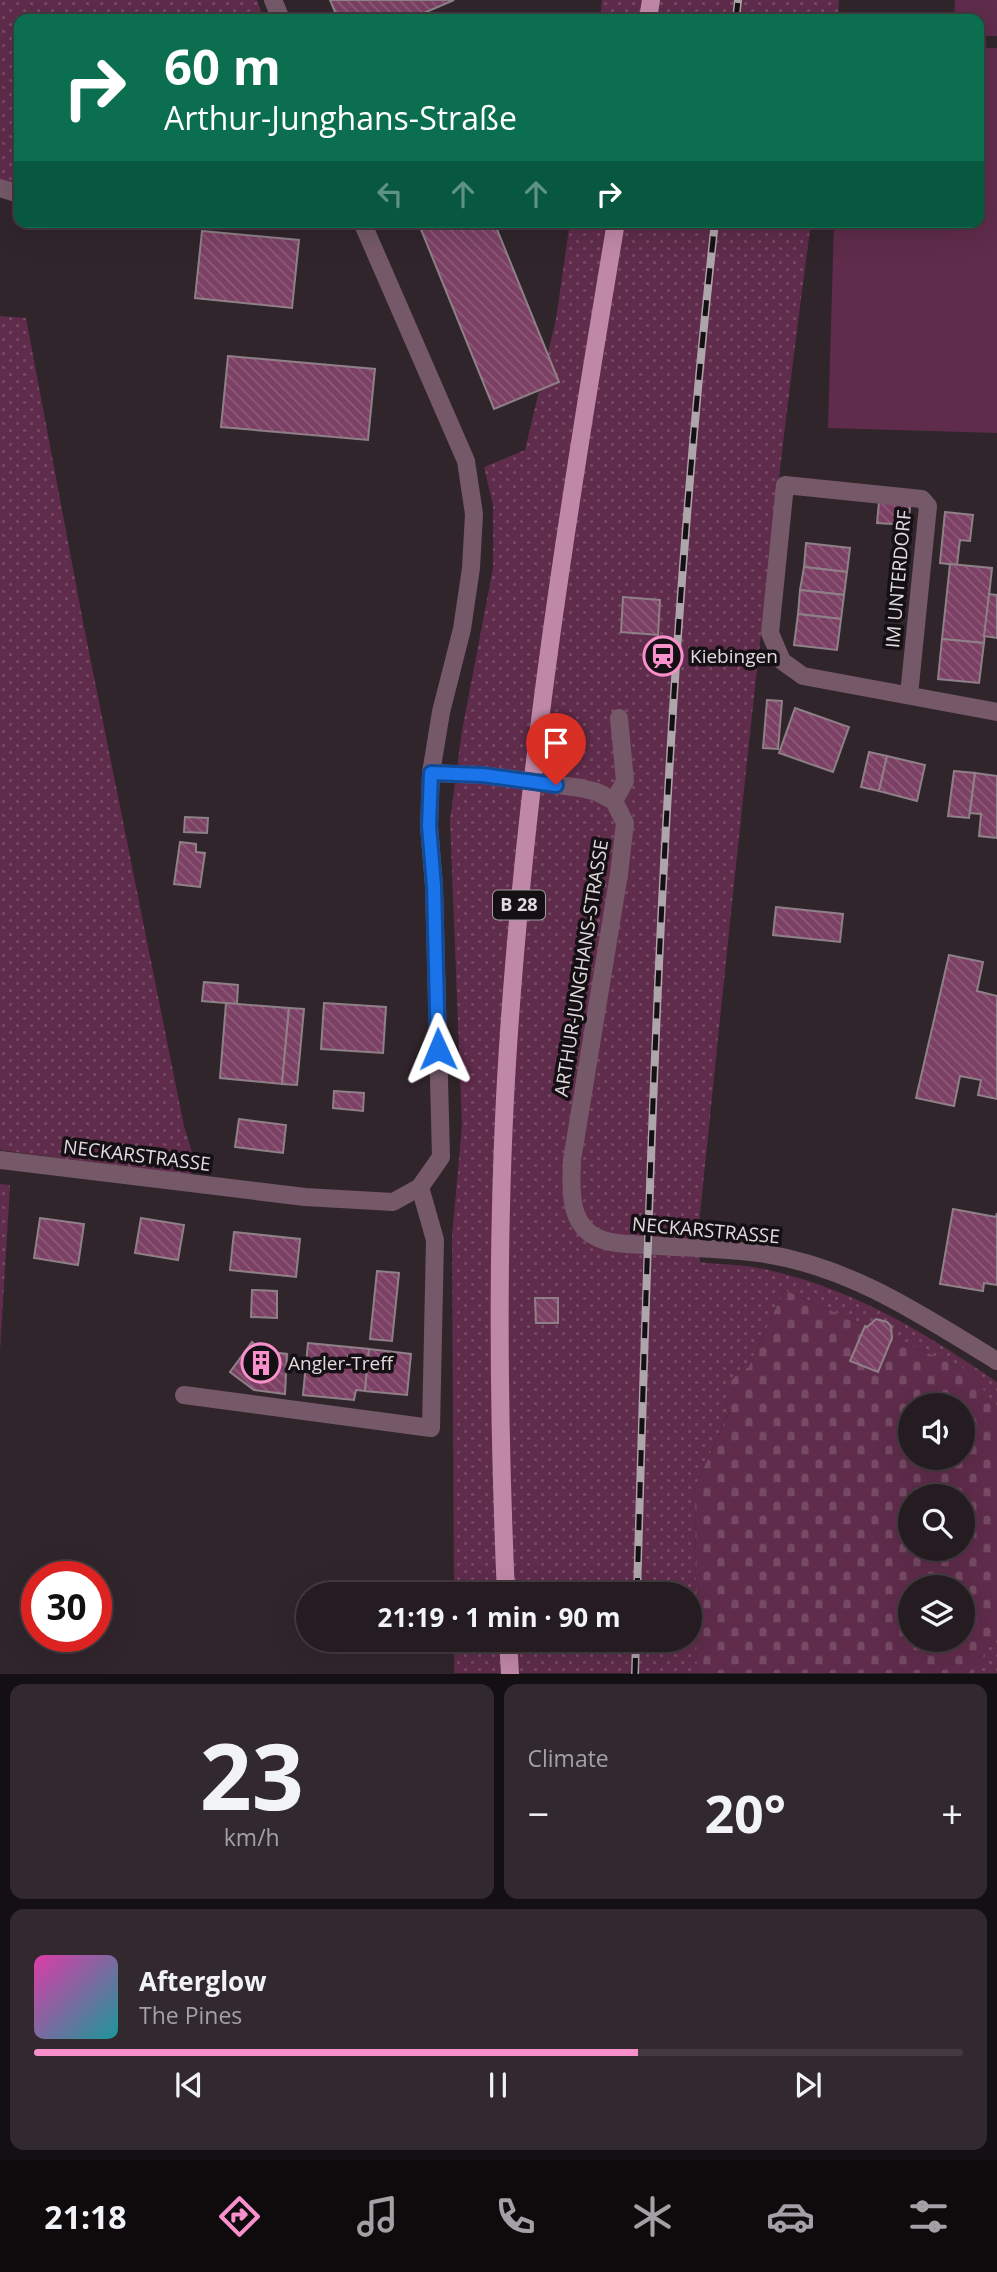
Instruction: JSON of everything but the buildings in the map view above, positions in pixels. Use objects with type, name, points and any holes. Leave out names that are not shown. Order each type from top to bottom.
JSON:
[{"type":"main road","name":"B 28","points":[[505,1582],[501,1490],[500,1335],[502,1180],[509,1034],[536,746],[584,411],[615,228]]},
{"type":"main road","points":[[509,1652],[510,1674]]},
{"type":"street","points":[[184,1395],[431,1428],[435,1240],[419,1187],[441,1157],[434,886],[429,826],[431,773],[441,712],[462,629],[471,568],[474,514],[466,461],[365,228]]},
{"type":"street","name":"IM UNTERDORF","points":[[909,695],[928,506],[922,499],[785,485],[770,633],[782,661],[803,676],[997,712]]},
{"type":"street","points":[[431,773],[482,775],[581,788],[597,792],[614,801],[625,781],[619,718]]},
{"type":"street","name":"ARTHUR-JUNGHANS-STRASSE","points":[[596,1237],[583,1227],[574,1209],[570,1189],[572,1160],[625,823],[614,801]]},
{"type":"street","name":"NECKARSTRASSE","points":[[0,1160],[305,1197],[393,1202],[419,1187]]},
{"type":"street","name":"NECKARSTRASSE","points":[[596,1237],[634,1244],[766,1254],[817,1266],[849,1277],[896,1299],[997,1361]]},
{"type":"green space","points":[[0,0],[257,0],[262,14],[14,14],[14,187],[0,188]]},
{"type":"green space","points":[[602,0],[839,0],[838,14],[601,14]]},
{"type":"green space","points":[[955,0],[997,0],[997,36],[984,36],[984,14],[954,14]]},
{"type":"green space","points":[[984,48],[997,48],[997,433],[828,428],[834,228],[984,228]]},
{"type":"green space","points":[[569,228],[810,228],[738,842],[700,1214],[700,1262],[756,1267],[797,1277],[886,1314],[941,1345],[997,1382],[997,1412],[973,1373],[784,1290],[749,1367],[738,1373],[726,1399],[729,1412],[695,1487],[696,1582],[454,1582],[452,1237],[462,1125],[450,820],[462,731],[493,568],[493,505],[484,467],[525,450],[556,319]]},
{"type":"green space","points":[[0,316],[26,318],[84,627],[184,1126],[195,1162],[195,1169],[189,1175],[0,1150]]},
{"type":"green space","points":[[0,1184],[10,1185],[0,1351]]},
{"type":"green space","points":[[784,1290],[973,1373],[997,1412],[997,1633],[973,1673],[697,1673],[697,1652],[702,1652],[702,1582],[696,1582],[695,1487],[729,1413],[726,1399],[728,1385],[738,1373],[749,1367]]},
{"type":"green space","points":[[997,1632],[997,1673],[972,1673]]},
{"type":"green space","points":[[454,1652],[697,1652],[697,1673],[454,1673]]},
{"type":"railway","points":[[737,14],[738,0]]},
{"type":"railway","points":[[637,1582],[654,1079],[671,736],[683,564],[714,228]]},
{"type":"railway","points":[[635,1674],[636,1652]]},
{"type":"place","name":"Kiebingen","points":[[663,656]]},
{"type":"place","name":"Angler-Treff","points":[[261,1363]]},
{"type":"route","points":[[438,1049],[434,886],[429,826],[431,773],[482,775],[556,785]]}]
